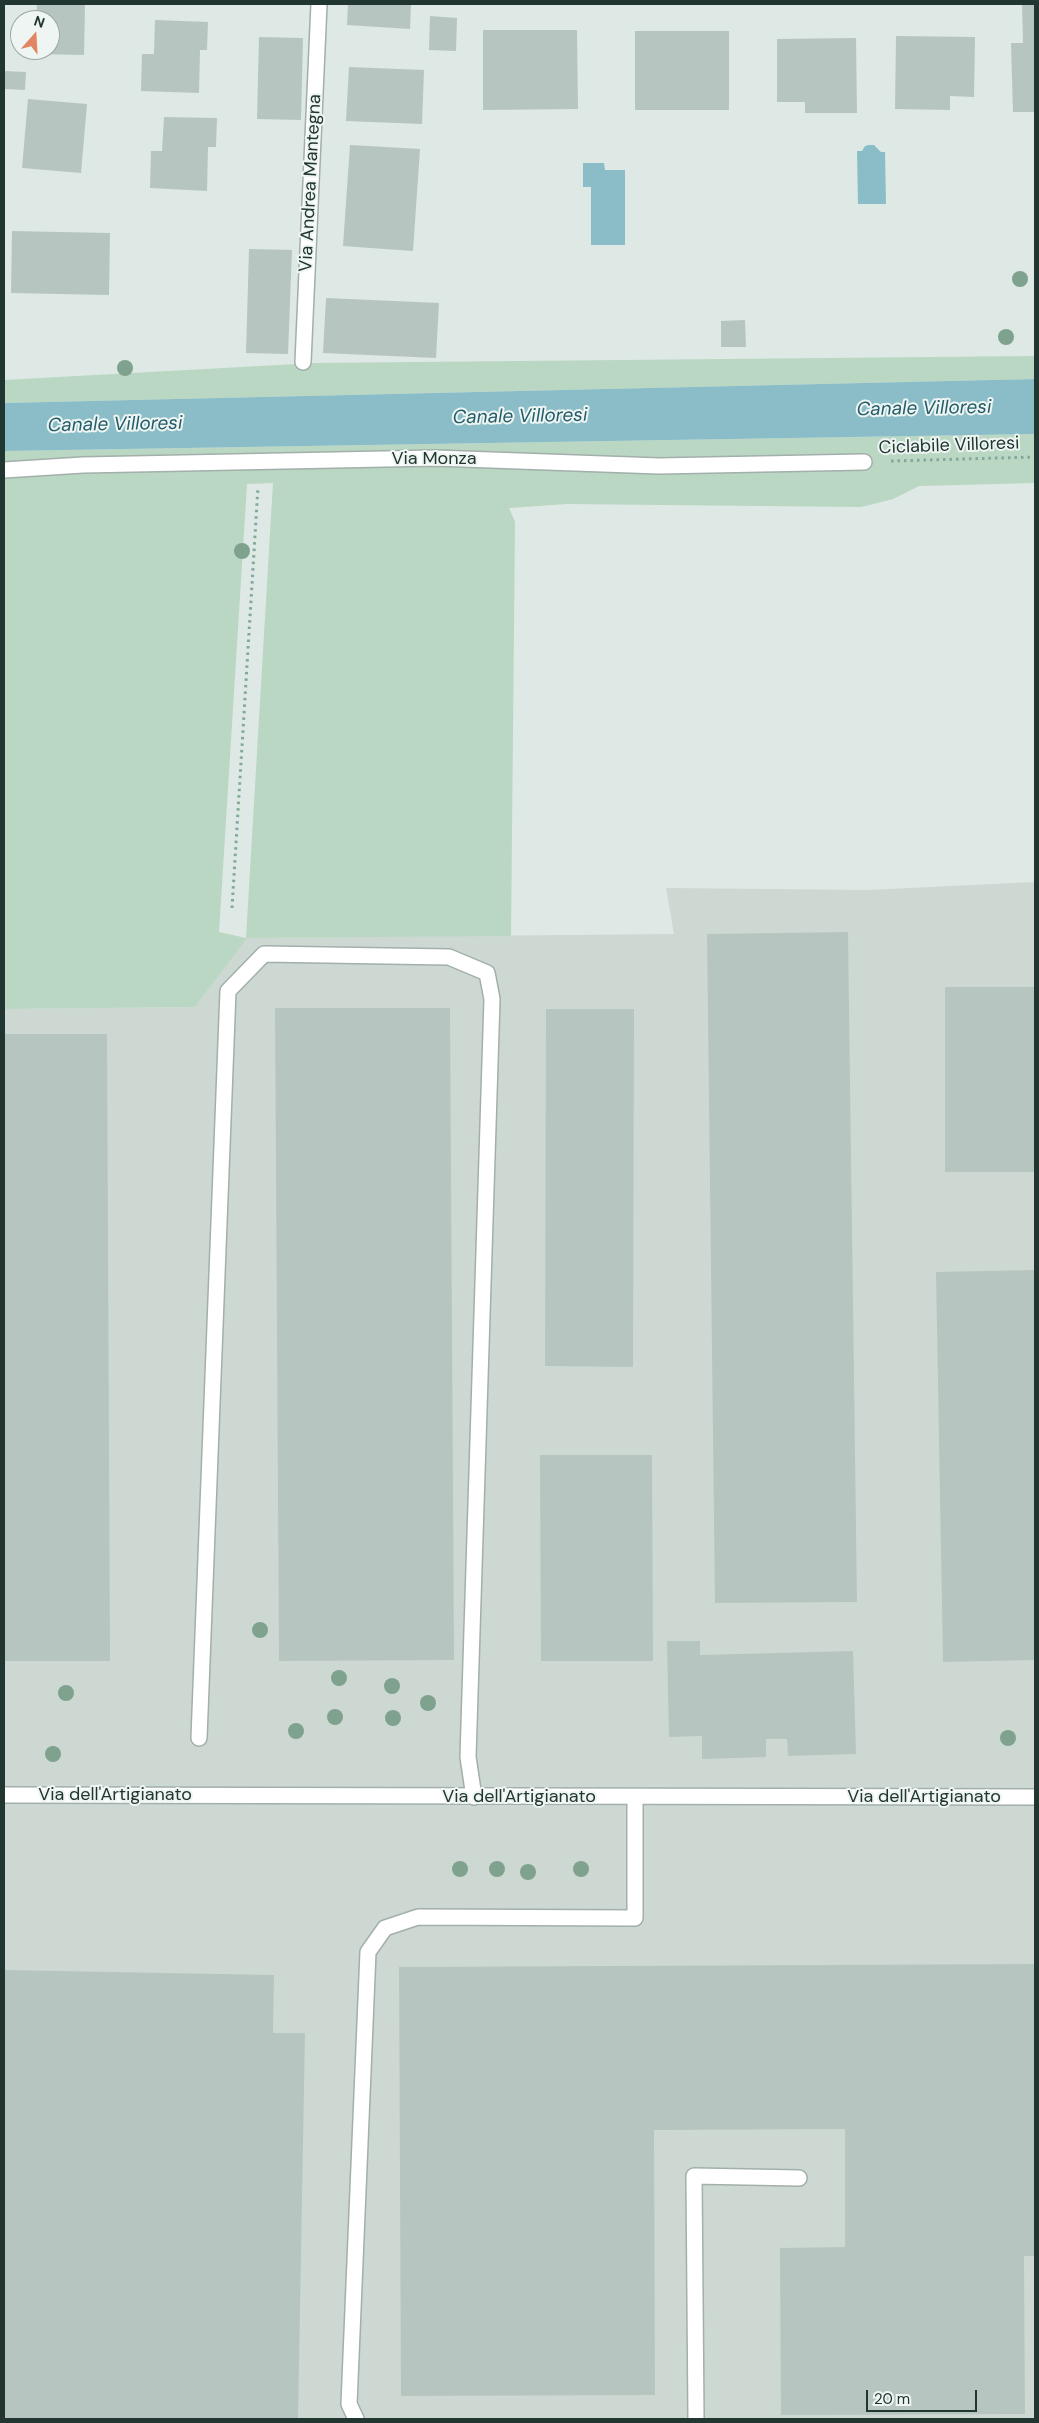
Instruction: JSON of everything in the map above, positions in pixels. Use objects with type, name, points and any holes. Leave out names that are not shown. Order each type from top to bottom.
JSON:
[{"type":"street","name":"Via Andrea Mantegna","points":[[304,362],[320,4]]},
{"type":"street","name":"Via Monza","points":[[4,470],[83,465],[435,458],[659,466],[864,462]]},
{"type":"street","points":[[199,1738],[228,991],[264,954],[449,957],[487,973],[492,999],[468,1757],[474,1797]]},
{"type":"street","name":"Via dell'Artigianato","points":[[4,1795],[1035,1797]]},
{"type":"street","points":[[356,2419],[349,2404],[368,1952],[385,1928],[418,1917],[635,1918],[635,1797]]},
{"type":"street","points":[[696,2419],[694,2176],[799,2178]]},
{"type":"path","name":"Ciclabile Villoresi","points":[[864,462],[1035,458]]},
{"type":"path","points":[[232,908],[259,462]]},
{"type":"shaded area","points":[[1035,882],[1035,2419],[4,2419],[4,1009],[195,1007],[246,938],[674,934],[666,888],[868,890]]},
{"type":"green space","points":[[1035,356],[1035,379],[4,403],[4,380],[315,363]]},
{"type":"green space","points":[[1035,434],[1035,483],[919,486],[893,499],[861,507],[567,504],[509,508],[515,522],[511,936],[247,938],[195,1007],[4,1009],[4,451]],"holes":[[[273,483],[246,938],[219,932],[247,484]]]},
{"type":"water","points":[[874,145],[881,152],[885,152],[886,204],[858,204],[857,151],[862,151],[865,146]]},
{"type":"water","points":[[583,163],[604,163],[605,170],[625,170],[625,245],[591,245],[591,187],[583,187]]},
{"type":"water","name":"Canale Villoresi","points":[[1035,379],[1035,434],[4,451],[4,403]]},
{"type":"building","points":[[37,4],[85,4],[84,55],[60,54],[60,10],[37,10]]},
{"type":"building","points":[[348,4],[411,4],[410,29],[347,25]]},
{"type":"building","points":[[1022,4],[1035,4],[1035,112],[1013,112],[1011,43],[1023,43]]},
{"type":"building","points":[[430,16],[457,18],[456,51],[429,50]]},
{"type":"building","points":[[155,20],[208,22],[207,50],[200,50],[199,93],[141,91],[142,54],[154,54]]},
{"type":"building","points":[[483,30],[577,30],[578,109],[483,110]]},
{"type":"building","points":[[635,31],[729,31],[729,110],[635,110]]},
{"type":"building","points":[[896,36],[975,37],[974,97],[950,96],[950,110],[895,109]]},
{"type":"building","points":[[259,37],[303,38],[301,120],[257,119]]},
{"type":"building","points":[[856,38],[857,113],[805,113],[805,102],[777,102],[777,39]]},
{"type":"building","points":[[349,67],[424,70],[422,124],[346,121]]},
{"type":"building","points":[[4,71],[26,72],[25,90],[4,89]]},
{"type":"building","points":[[28,99],[87,104],[81,173],[22,168]]},
{"type":"building","points":[[164,117],[217,118],[216,147],[208,147],[207,191],[150,188],[151,151],[162,151]]},
{"type":"building","points":[[350,145],[420,149],[413,251],[343,246]]},
{"type":"building","points":[[12,231],[110,233],[109,295],[11,293]]},
{"type":"building","points":[[249,249],[292,250],[288,354],[246,353]]},
{"type":"building","points":[[326,298],[439,303],[436,358],[323,353]]},
{"type":"building","points":[[745,320],[746,347],[721,347],[721,321]]},
{"type":"building","points":[[848,932],[857,1602],[715,1603],[707,934]]},
{"type":"building","points":[[945,987],[1035,987],[1035,1172],[945,1172]]},
{"type":"building","points":[[275,1008],[450,1008],[454,1660],[279,1661]]},
{"type":"building","points":[[546,1009],[634,1009],[633,1367],[545,1366]]},
{"type":"building","points":[[4,1034],[107,1034],[110,1661],[4,1661]]},
{"type":"building","points":[[1035,1270],[1035,1660],[943,1662],[936,1272]]},
{"type":"building","points":[[540,1455],[652,1455],[653,1661],[541,1661]]},
{"type":"building","points":[[667,1641],[700,1641],[700,1655],[853,1651],[856,1754],[788,1756],[787,1739],[766,1739],[766,1757],[702,1759],[702,1736],[669,1737]]},
{"type":"building","points":[[1035,1964],[1035,2256],[1024,2256],[1025,2414],[781,2415],[780,2248],[845,2247],[845,2129],[654,2130],[655,2395],[401,2396],[399,1967]]},
{"type":"building","points":[[4,1970],[274,1975],[273,2033],[305,2033],[298,2419],[4,2419]]}]
